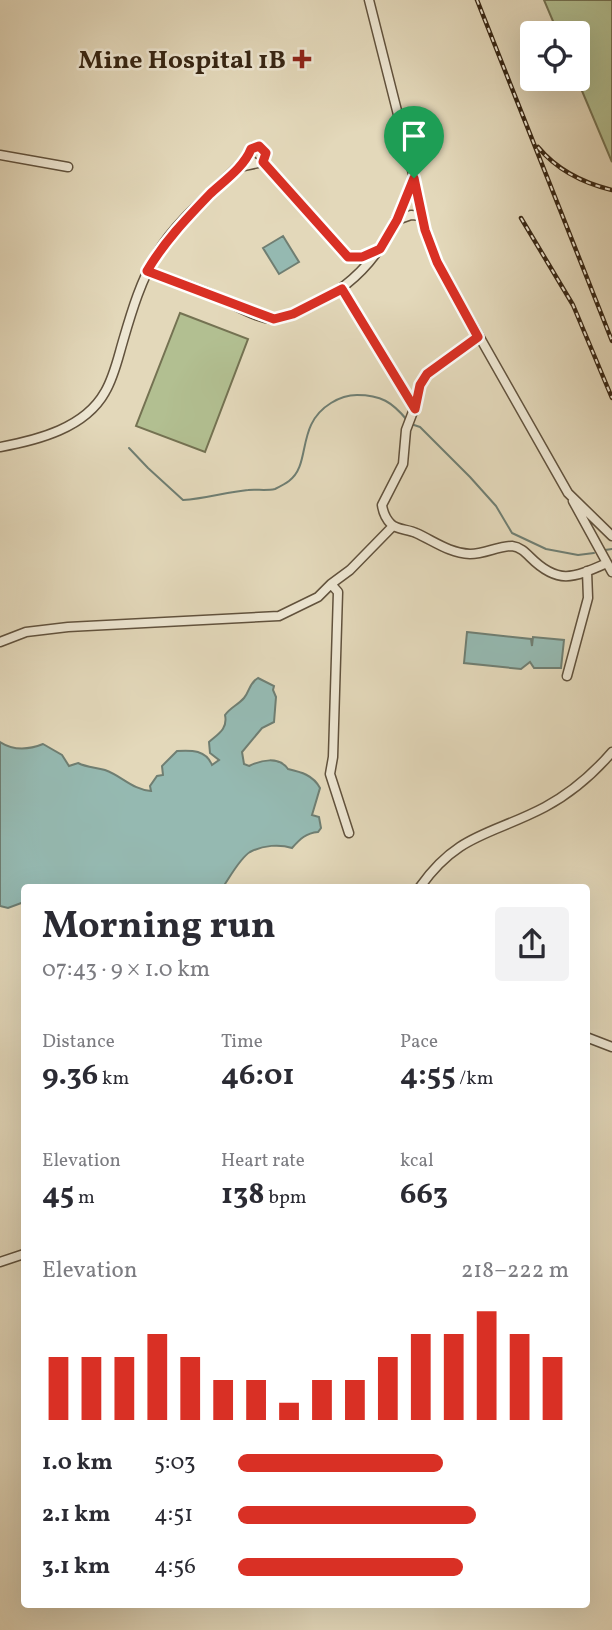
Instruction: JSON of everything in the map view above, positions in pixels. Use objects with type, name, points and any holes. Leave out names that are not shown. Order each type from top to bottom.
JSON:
[{"type":"street","points":[[369,0],[425,230],[437,262],[612,572]]},
{"type":"street","points":[[0,155],[68,167]]},
{"type":"street","points":[[0,447],[31,442],[60,430],[95,405],[105,392],[135,301],[160,248],[237,168],[255,160],[348,257],[362,257],[380,249]]},
{"type":"street","points":[[147,271],[274,319],[293,314],[342,289],[380,249],[397,220],[414,178]]},
{"type":"street","points":[[397,220],[411,215],[422,216]]},
{"type":"street","points":[[342,289],[413,412]]},
{"type":"street","points":[[478,337],[427,374],[420,385],[406,430],[404,464],[382,505],[384,512],[393,526],[415,533],[442,548],[472,554],[516,547],[554,575],[566,576],[607,563]]},
{"type":"street","points":[[568,492],[612,536]]},
{"type":"street","points":[[0,642],[26,632],[68,627],[279,616],[318,597],[350,570],[393,526]]},
{"type":"street","points":[[567,676],[588,598],[587,571]]},
{"type":"street","points":[[331,584],[338,592],[333,757],[330,774],[349,833]]},
{"type":"street","points":[[423,884],[446,856],[485,832],[560,798],[581,783],[612,752]]},
{"type":"street","points":[[590,1039],[612,1047]]},
{"type":"street","points":[[0,1262],[21,1255]]},
{"type":"green space","points":[[544,0],[612,0],[612,162],[582,91],[590,91],[590,21],[553,21]]},
{"type":"green space","points":[[180,313],[248,339],[205,452],[136,426]]},
{"type":"water","points":[[283,236],[299,262],[279,274],[263,248]]},
{"type":"water","points":[[467,632],[531,639],[532,646],[533,637],[564,640],[561,668],[534,668],[530,662],[521,669],[464,663]]},
{"type":"water","points":[[258,678],[274,686],[274,722],[262,728],[242,752],[244,764],[249,766],[264,761],[280,762],[288,769],[314,780],[320,788],[312,815],[319,817],[321,828],[318,832],[304,837],[292,848],[271,846],[250,852],[225,884],[21,884],[21,903],[8,908],[0,906],[0,742],[21,749],[43,744],[62,755],[69,766],[78,763],[105,770],[139,788],[151,791],[150,786],[157,776],[163,775],[162,766],[177,751],[202,754],[212,765],[219,760],[210,753],[209,742],[224,728],[225,715],[244,698]]},
{"type":"waterway","points":[[129,448],[183,500],[240,491],[275,489],[287,482],[296,474],[300,465],[312,422],[320,412],[340,398],[373,396],[391,404],[407,420]]},
{"type":"waterway","points":[[411,424],[420,427],[470,477],[496,506],[512,533],[546,549],[578,555],[594,553]]},
{"type":"waterway","points":[[605,550],[612,549]]},
{"type":"railway","points":[[477,0],[612,341]]},
{"type":"railway","points":[[538,147],[554,163],[572,175],[612,190]]},
{"type":"railway","points":[[521,218],[573,305],[612,398]]},
{"type":"place","name":"Mine Hospital 1B","points":[[302,59]]},
{"type":"route","points":[[259,146],[265,150],[266,157],[263,162],[326,234],[348,257],[354,259],[380,249],[397,220],[414,178],[425,230],[437,262],[478,337],[427,374],[420,385],[415,409],[342,289],[293,314],[274,319],[147,271],[160,248],[249,155],[253,147],[259,146]]}]
